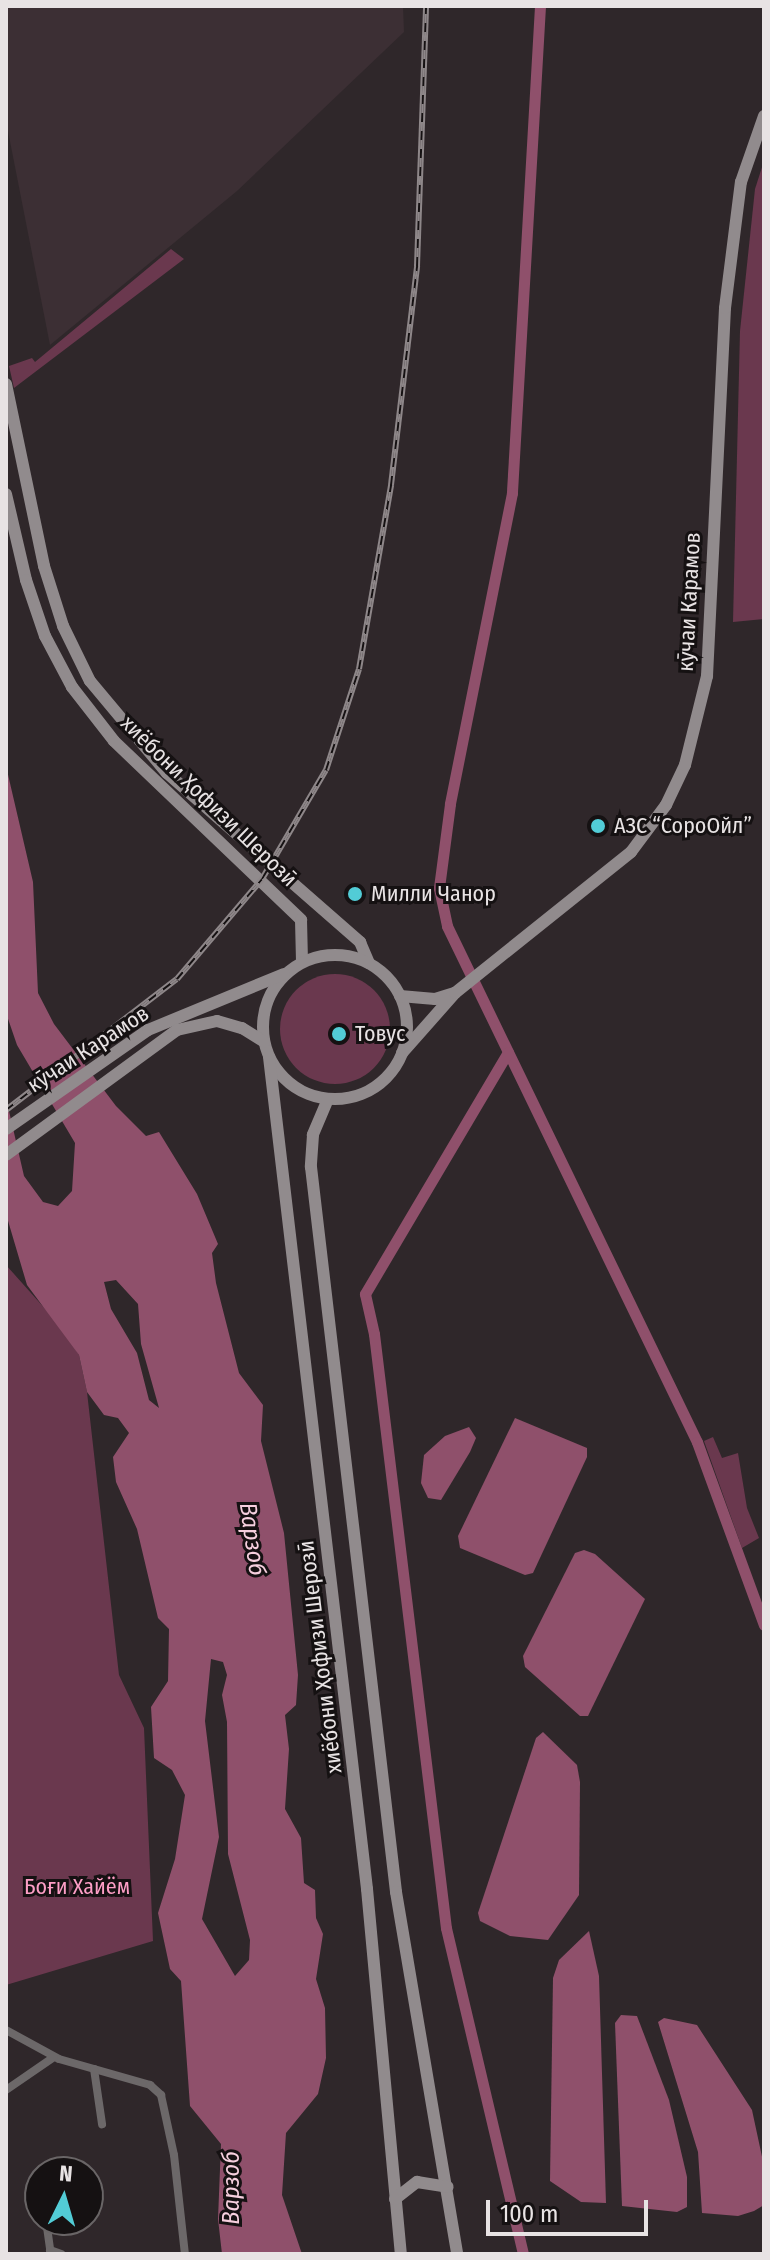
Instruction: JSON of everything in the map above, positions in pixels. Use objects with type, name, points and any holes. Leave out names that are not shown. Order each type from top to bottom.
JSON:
[{"type":"main road","name":"кӯчаи Карамов","points":[[402,1053],[455,993],[631,852],[666,805],[685,765],[707,676],[725,308],[741,182],[764,116]]},
{"type":"main road","name":"хиёбони Ҳофизи Шерозӣ","points":[[6,384],[33,517],[63,626],[90,681],[167,773],[360,942],[369,963],[400,996]]},
{"type":"main road","name":"хиёбони Ҳофизи Шерозӣ","points":[[6,494],[45,636],[72,687],[114,741],[301,920],[302,962]]},
{"type":"main road","points":[[12,521],[33,517]]},
{"type":"main road","name":"хиёбони Ҳофизи Шерозӣ","points":[[369,963],[342,955],[302,962],[284,974],[270,994],[262,1018],[367,1889],[401,2254]]},
{"type":"main road","name":"кӯчаи Карамов","points":[[6,1129],[112,1052],[186,1012],[284,974]]},
{"type":"main road","points":[[455,993],[435,999],[400,996],[406,1025],[402,1053],[373,1088],[328,1099],[313,1135],[311,1167],[396,1892],[457,2254]]},
{"type":"main road","name":"кӯчаи Карамов","points":[[6,1155],[161,1039],[202,1021],[242,1028],[264,1042]]},
{"type":"main road","name":"хиёбони Ҳофизи Шерозӣ","points":[[269,1057],[293,1086],[328,1099]]},
{"type":"main road","points":[[395,2199],[417,2182],[448,2187]]},
{"type":"street","points":[[6,2030],[54,2057],[150,2085],[161,2095],[174,2155],[185,2254]]},
{"type":"street","points":[[6,2090],[54,2057]]},
{"type":"street","points":[[94,2069],[102,2124]]},
{"type":"street","points":[[48,2236],[50,2250],[61,2254]]},
{"type":"shaded area","points":[[6,6],[403,6],[404,32],[237,191],[50,345],[6,121]]},
{"type":"green space","points":[[764,161],[764,619],[733,622],[740,331],[755,189]]},
{"type":"green space","points":[[171,249],[184,259],[14,388],[9,366],[32,358],[35,362]]},
{"type":"green space","points":[[335,974],[356,978],[374,990],[386,1008],[390,1029],[386,1050],[374,1068],[356,1080],[335,1084],[314,1080],[296,1068],[284,1050],[280,1029],[284,1008],[296,990],[314,978]]},
{"type":"green space","name":"Боғи Хайём","points":[[6,1265],[64,1330],[79,1355],[87,1392],[119,1675],[144,1728],[153,1941],[6,1985]]},
{"type":"green space","points":[[713,1437],[722,1458],[738,1453],[747,1508],[759,1538],[742,1548],[704,1441]]},
{"type":"water","name":"Варзоб","points":[[6,766],[33,882],[38,993],[54,1024],[116,1106],[146,1136],[159,1132],[197,1194],[218,1244],[212,1253],[216,1283],[239,1373],[263,1405],[261,1441],[284,1533],[298,1675],[296,1705],[285,1715],[289,1749],[285,1809],[301,1838],[304,1883],[315,1890],[316,1918],[323,1934],[316,1979],[325,2008],[326,2058],[318,2094],[286,2133],[282,2195],[302,2254],[222,2254],[218,2219],[221,2144],[190,2106],[181,1981],[170,1969],[158,1913],[175,1859],[185,1795],[172,1770],[154,1758],[151,1707],[168,1681],[169,1629],[158,1618],[137,1529],[116,1482],[113,1457],[129,1433],[118,1418],[104,1415],[87,1392],[79,1355],[27,1285],[6,1214],[6,1098],[24,1176],[43,1202],[58,1206],[72,1191],[75,1143],[17,1045],[6,1013]],"holes":[[[116,1280],[138,1304],[141,1344],[159,1408],[149,1400],[137,1353],[111,1309],[104,1282]],[[211,1659],[223,1662],[227,1675],[222,1695],[227,1722],[228,1854],[250,1940],[249,1960],[235,1976],[202,1919],[219,1837],[205,1721]]]},
{"type":"water","points":[[515,1418],[587,1448],[587,1457],[533,1573],[525,1575],[460,1548],[458,1536]]},
{"type":"water","points":[[469,1427],[476,1438],[470,1452],[441,1500],[428,1498],[421,1483],[424,1455],[445,1436]]},
{"type":"water","points":[[584,1550],[595,1554],[645,1599],[588,1716],[580,1716],[525,1667],[523,1656],[575,1553]]},
{"type":"water","points":[[543,1732],[577,1765],[580,1782],[579,1895],[548,1940],[510,1936],[480,1921],[478,1913],[536,1738]]},
{"type":"water","points":[[589,1931],[599,1976],[606,2203],[581,2202],[550,2181],[553,1978],[559,1960]]},
{"type":"water","points":[[621,2015],[637,2016],[669,2100],[687,2177],[687,2207],[677,2212],[622,2206],[615,2023]]},
{"type":"water","points":[[664,2018],[697,2025],[752,2110],[764,2166],[764,2205],[754,2211],[738,2216],[702,2213],[698,2152],[658,2022]]},
{"type":"waterway","points":[[540,6],[512,493],[450,804],[439,888],[447,926],[697,1442],[764,1625]]},
{"type":"waterway","points":[[508,1052],[365,1294],[374,1334],[446,1928],[523,2254]]},
{"type":"railway","points":[[6,1110],[177,979],[262,879],[326,770],[359,669],[391,485],[417,266],[426,6]]},
{"type":"place","name":"АЗС “СороОйл”","points":[[598,826]]},
{"type":"place","name":"Милли Чанор","points":[[355,894]]},
{"type":"place","name":"Товус","points":[[339,1034]]}]
